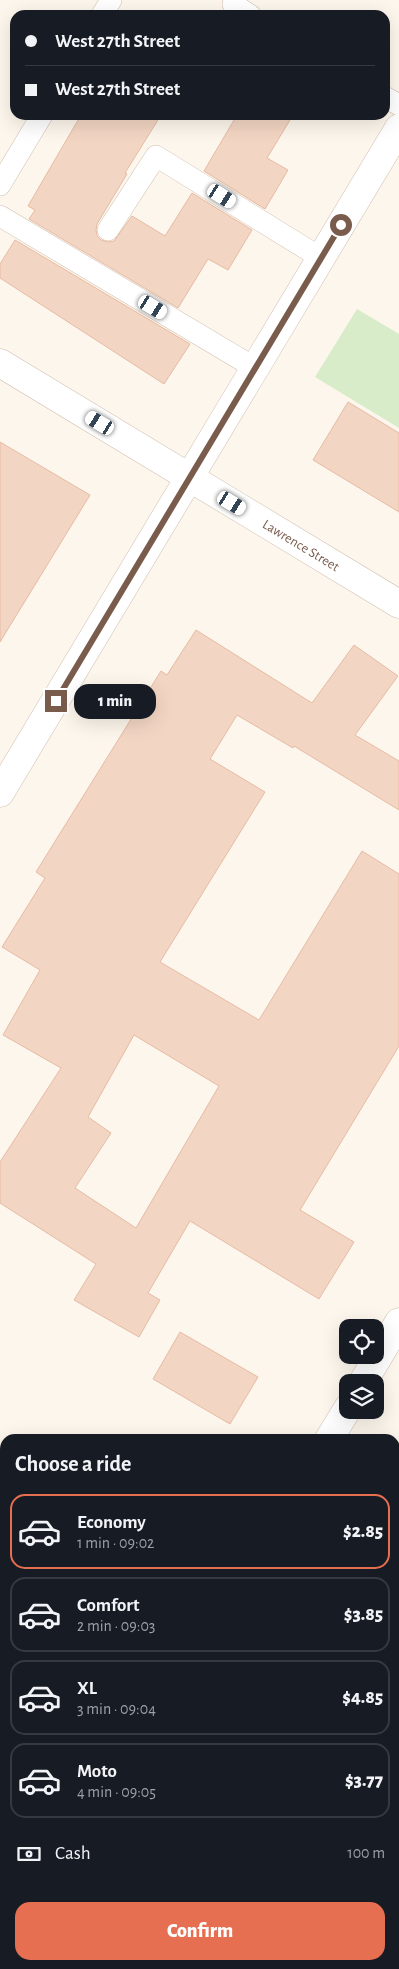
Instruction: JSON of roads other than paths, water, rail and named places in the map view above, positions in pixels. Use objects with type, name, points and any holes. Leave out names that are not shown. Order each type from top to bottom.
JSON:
[{"type":"street","points":[[0,793],[399,128]]},
{"type":"street","name":"Lawrence Street","points":[[0,363],[399,604]]},
{"type":"street","points":[[368,1374],[399,1322]]},
{"type":"street","points":[[332,1434],[341,1419]]},
{"type":"lane","points":[[0,185],[39,120]]},
{"type":"lane","points":[[108,230],[156,156],[321,258]]},
{"type":"lane","points":[[0,216],[255,368]]}]
